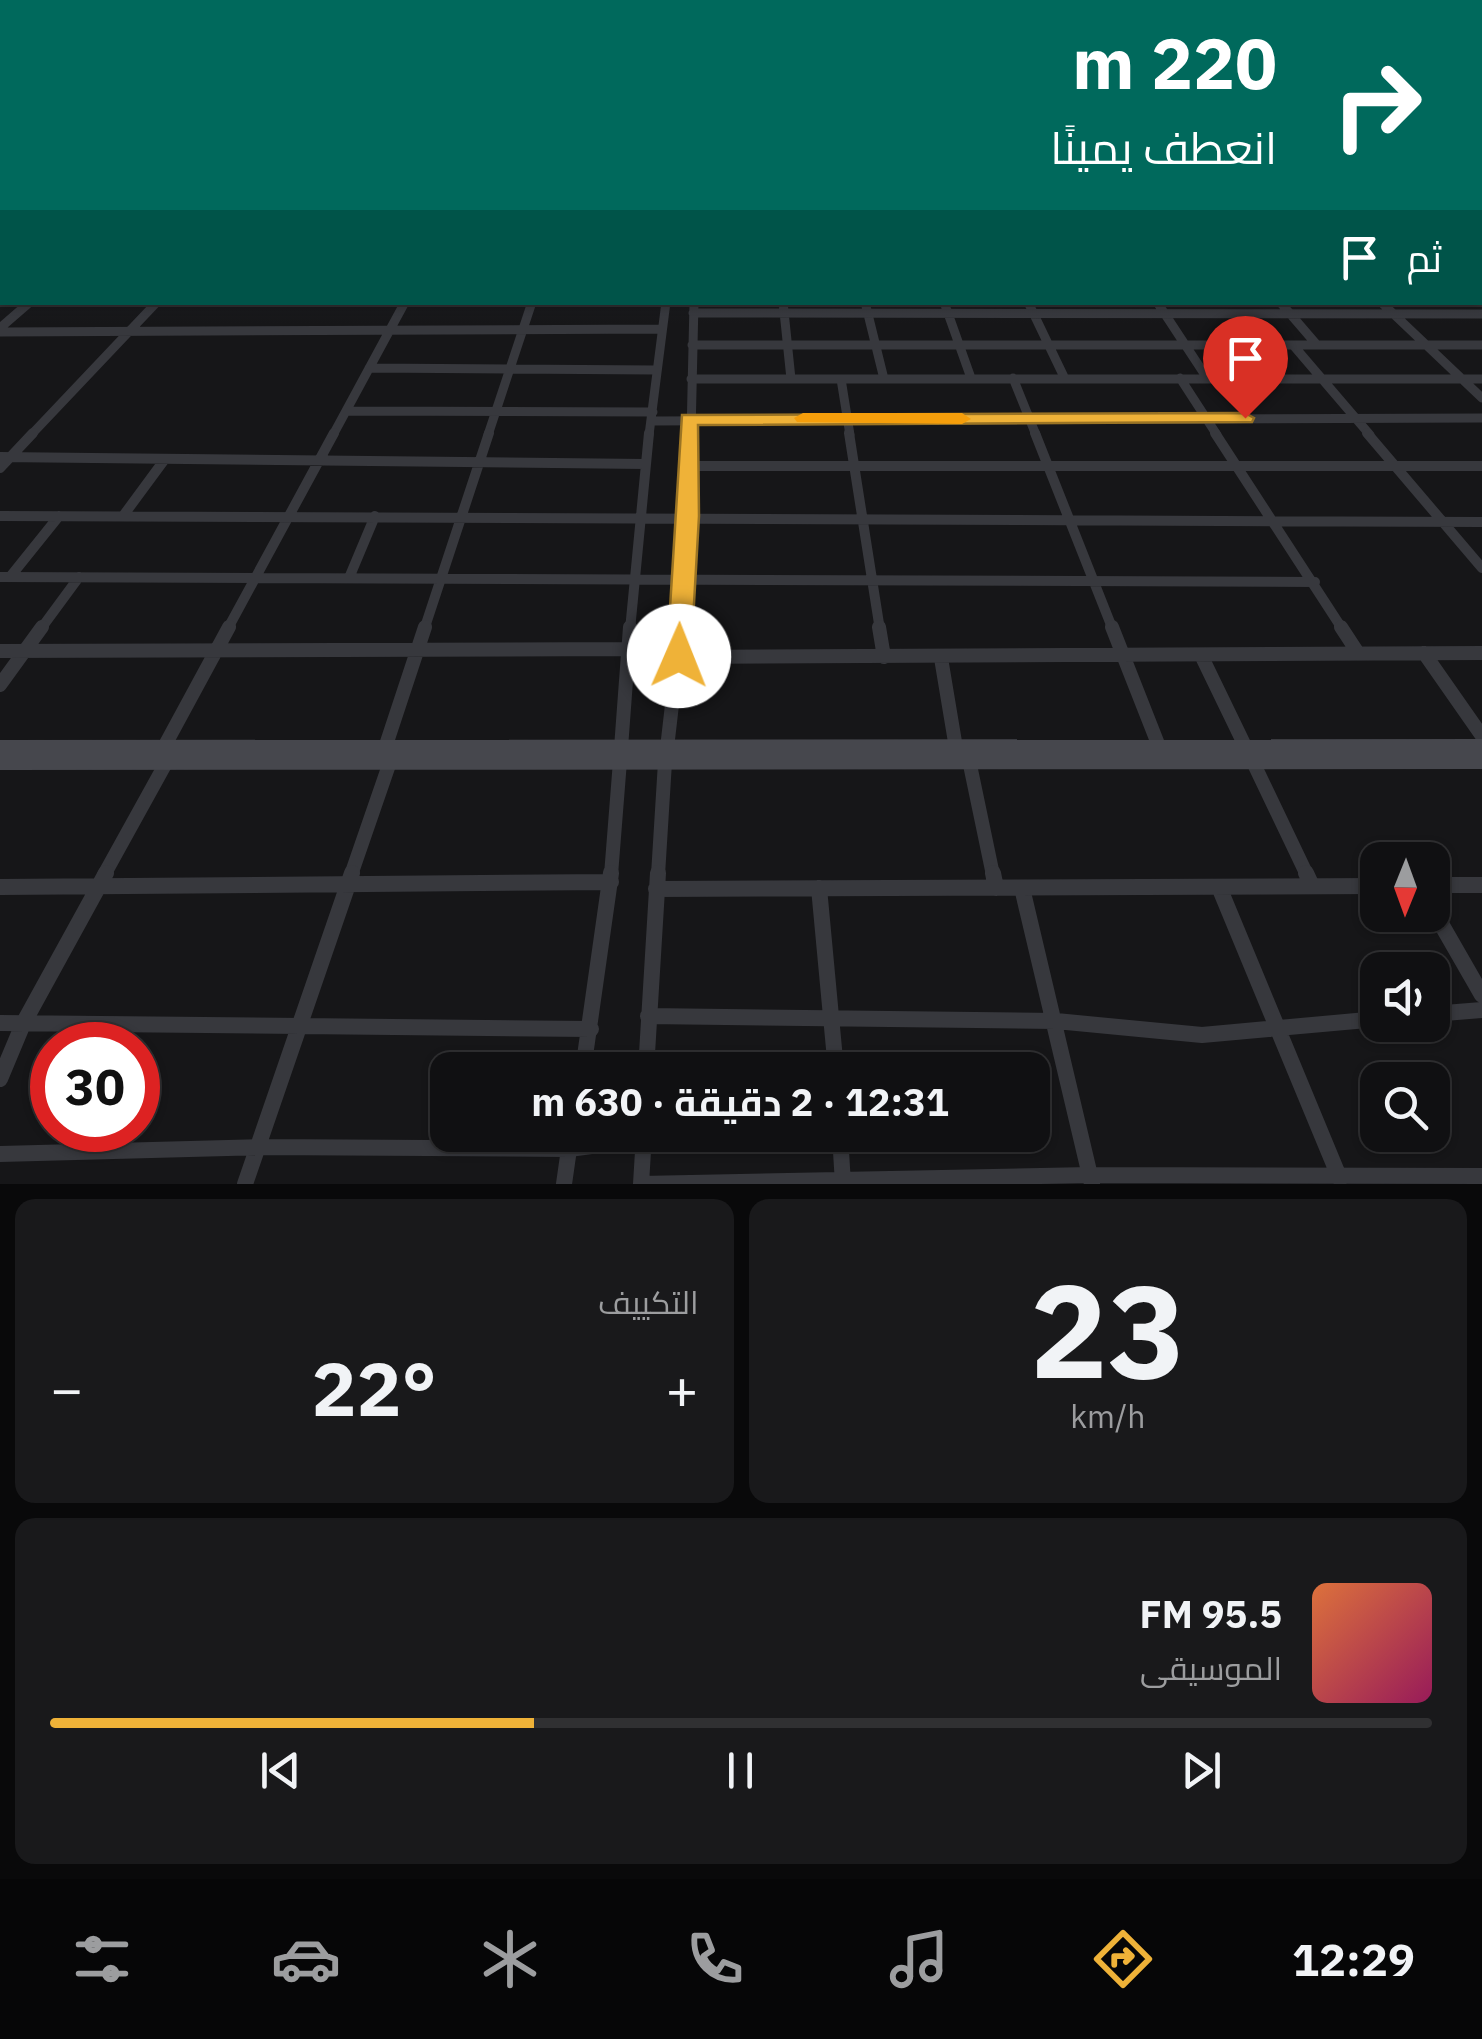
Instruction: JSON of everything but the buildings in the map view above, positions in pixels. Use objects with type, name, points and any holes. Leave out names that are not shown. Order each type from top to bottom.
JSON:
[{"type":"street","points":[[0,330],[27,305]]},
{"type":"street","points":[[0,468],[5,457],[154,305]]},
{"type":"street","points":[[0,1079],[23,1024],[97,888],[217,648],[403,305]]},
{"type":"street","points":[[245,1184],[347,883],[417,649],[531,305]]},
{"type":"street","points":[[586,1052],[610,882],[639,515],[665,305]]},
{"type":"street","points":[[945,305],[971,378]]},
{"type":"street","points":[[1029,305],[1065,379]]},
{"type":"street","points":[[1159,305],[1207,378]]},
{"type":"street","points":[[1283,305],[1317,345]]},
{"type":"street","points":[[1384,305],[1482,398]]},
{"type":"street","points":[[647,1052],[666,755],[679,656],[689,516],[688,419],[694,308],[867,308],[948,314],[1482,314]]},
{"type":"street","points":[[783,308],[791,379]]},
{"type":"street","points":[[867,308],[884,379]]},
{"type":"street","points":[[0,330],[661,329]]},
{"type":"street","points":[[692,345],[1482,345]]},
{"type":"street","points":[[1293,345],[1482,568]]},
{"type":"street","points":[[369,368],[656,370]]},
{"type":"street","points":[[1013,378],[1160,749]]},
{"type":"street","points":[[1180,378],[1278,522],[1358,653]]},
{"type":"street","points":[[691,379],[1482,379]]},
{"type":"street","points":[[841,379],[884,657]]},
{"type":"street","points":[[346,412],[496,412],[688,419],[1482,418]]},
{"type":"street","points":[[5,457],[645,464]]},
{"type":"street","points":[[123,516],[165,459]]},
{"type":"street","points":[[687,466],[1482,466]]},
{"type":"street","points":[[0,516],[639,515],[1071,522],[1482,522]]},
{"type":"street","points":[[5,577],[59,516]]},
{"type":"street","points":[[349,578],[375,516]]},
{"type":"street","points":[[5,577],[1314,582]]},
{"type":"street","points":[[0,684],[79,578]]},
{"type":"street","points":[[0,651],[630,649]]},
{"type":"street","points":[[1424,653],[1482,736]]},
{"type":"street","points":[[628,671],[679,656],[1482,653]]},
{"type":"street","points":[[1200,655],[1312,886]]},
{"type":"street","points":[[941,658],[996,888]]},
{"type":"street","points":[[962,754],[1160,749],[1250,755],[1482,747]]},
{"type":"street","points":[[0,748],[166,754],[1250,755],[1482,762]]},
{"type":"street","points":[[0,762],[166,754]]},
{"type":"street","points":[[0,887],[610,882]]},
{"type":"street","points":[[1450,885],[1482,885]]},
{"type":"street","points":[[656,889],[1360,886]]},
{"type":"street","points":[[1218,887],[1340,1180]]},
{"type":"street","points":[[819,888],[835,1052]]},
{"type":"street","points":[[1022,888],[1091,1179]]},
{"type":"street","points":[[1446,932],[1482,995]]},
{"type":"street","points":[[1450,1013],[1482,1010]]},
{"type":"street","points":[[648,1016],[1056,1021],[1202,1034],[1360,1021]]},
{"type":"street","points":[[0,1023],[298,1029],[591,1028]]},
{"type":"street","points":[[0,1154],[430,1145]]},
{"type":"street","points":[[564,1184],[569,1152]]},
{"type":"street","points":[[643,1152],[641,1184],[1482,1176]]},
{"type":"street","points":[[841,1152],[843,1182]]},
{"type":"slow traffic","points":[[803,418],[962,419]]},
{"type":"route","points":[[679,656],[689,516],[688,419],[1245,418]]}]
